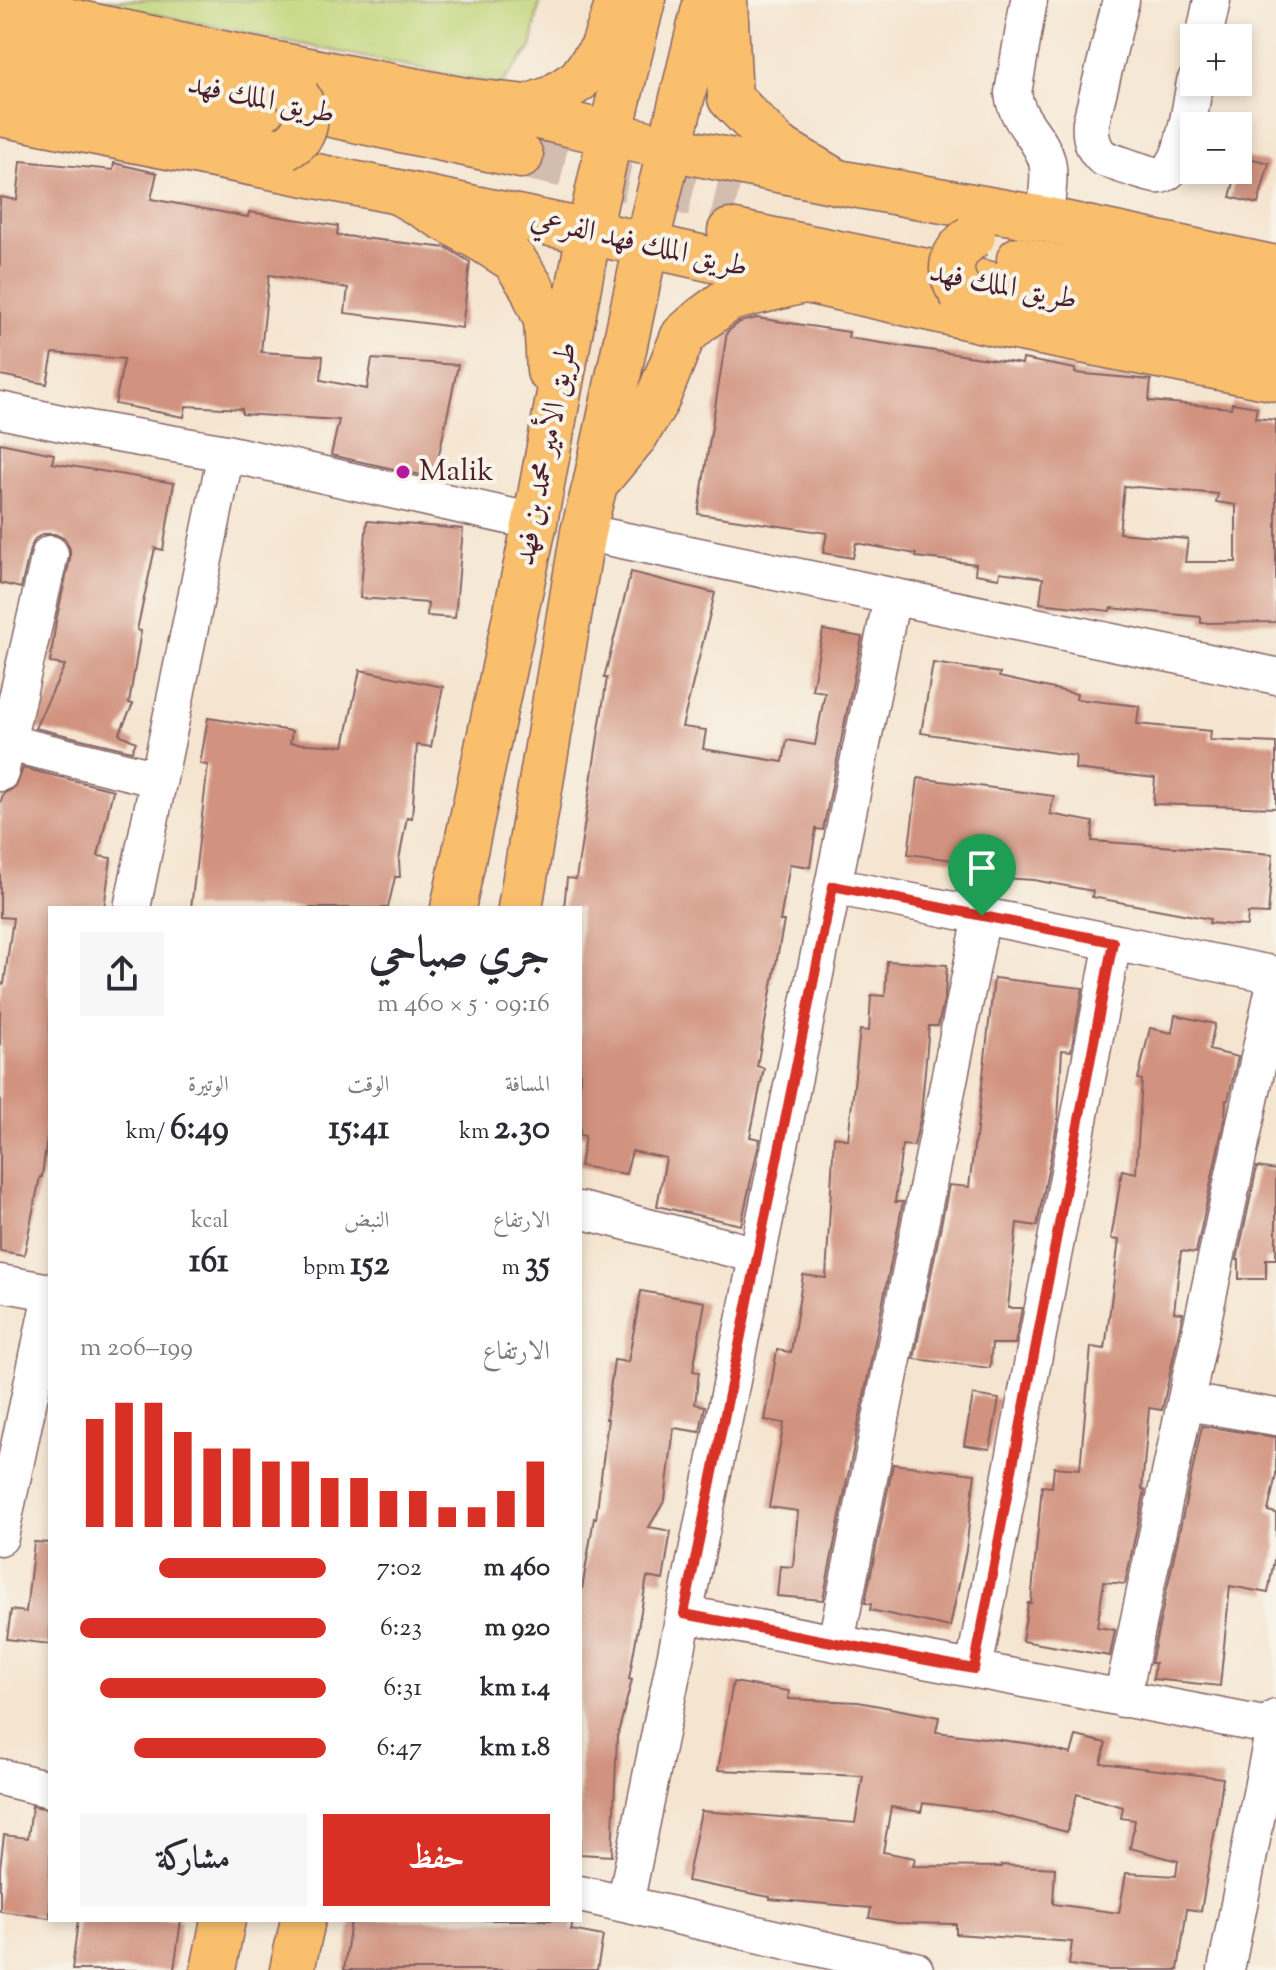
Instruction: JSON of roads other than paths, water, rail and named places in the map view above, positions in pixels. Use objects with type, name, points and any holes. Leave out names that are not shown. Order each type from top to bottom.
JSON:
[{"type":"main road","points":[[471,101],[527,107],[552,98],[579,80],[602,49],[619,0]]},
{"type":"main road","name":"طريق الأمير محمد بن فهد","points":[[453,906],[535,522],[589,232],[643,0]]},
{"type":"main road","name":"طريق الأمير محمد بن فهد","points":[[520,906],[583,532],[646,246],[706,0]]},
{"type":"main road","points":[[725,0],[730,98],[777,146],[837,182]]},
{"type":"main road","points":[[0,6],[245,58],[471,101],[669,148],[1044,219],[1276,268]]},
{"type":"main road","name":"طريق الملك فهد","points":[[0,43],[519,169],[0,79]]},
{"type":"main road","points":[[222,157],[285,148],[296,142],[303,132],[306,116],[297,95],[245,58]]},
{"type":"main road","name":"طريق الملك فهد الفرعي","points":[[0,114],[398,192],[1015,328],[1276,379]]},
{"type":"main road","points":[[398,192],[514,260],[531,286],[546,320],[549,360],[543,475]]},
{"type":"main road","name":"طريق الملك فهد","points":[[1276,309],[733,218],[1276,342]]},
{"type":"main road","points":[[1015,328],[961,293],[953,282],[952,267],[956,251],[973,236],[1044,219]]},
{"type":"main road","points":[[595,485],[636,435],[657,400],[683,336],[729,299],[804,281]]},
{"type":"main road","points":[[213,1970],[223,1922]]},
{"type":"main road","points":[[292,1970],[303,1922]]},
{"type":"street","points":[[1029,0],[1013,93],[1014,106],[1047,161],[1044,219]]},
{"type":"street","points":[[1121,0],[1091,122],[1090,135],[1103,158],[1155,176],[1165,174],[1178,156],[1192,96]]},
{"type":"street","points":[[1207,24],[1212,0]]},
{"type":"street","points":[[0,410],[226,453],[535,522]]},
{"type":"street","points":[[132,906],[226,453]]},
{"type":"street","points":[[583,532],[1276,676]]},
{"type":"street","points":[[50,554],[2,752],[159,779]]},
{"type":"street","points":[[625,1904],[892,597]]},
{"type":"street","points":[[833,886],[1276,977],[1122,1699]]},
{"type":"street","points":[[836,1642],[982,916]]},
{"type":"street","points":[[974,1669],[1113,942]]},
{"type":"street","points":[[582,1211],[757,1255]]},
{"type":"street","points":[[0,1283],[48,1292]]},
{"type":"street","points":[[0,1537],[48,1309]]},
{"type":"street","points":[[1186,1402],[1276,1417]]},
{"type":"street","points":[[684,1614],[1122,1699],[1275,1722],[1226,1970]]},
{"type":"street","points":[[0,1777],[48,1789]]},
{"type":"street","points":[[582,1894],[915,1970]]},
{"type":"tunnel","points":[[521,156],[736,204]]},
{"type":"place","name":"Malik","points":[[403,472]]}]
